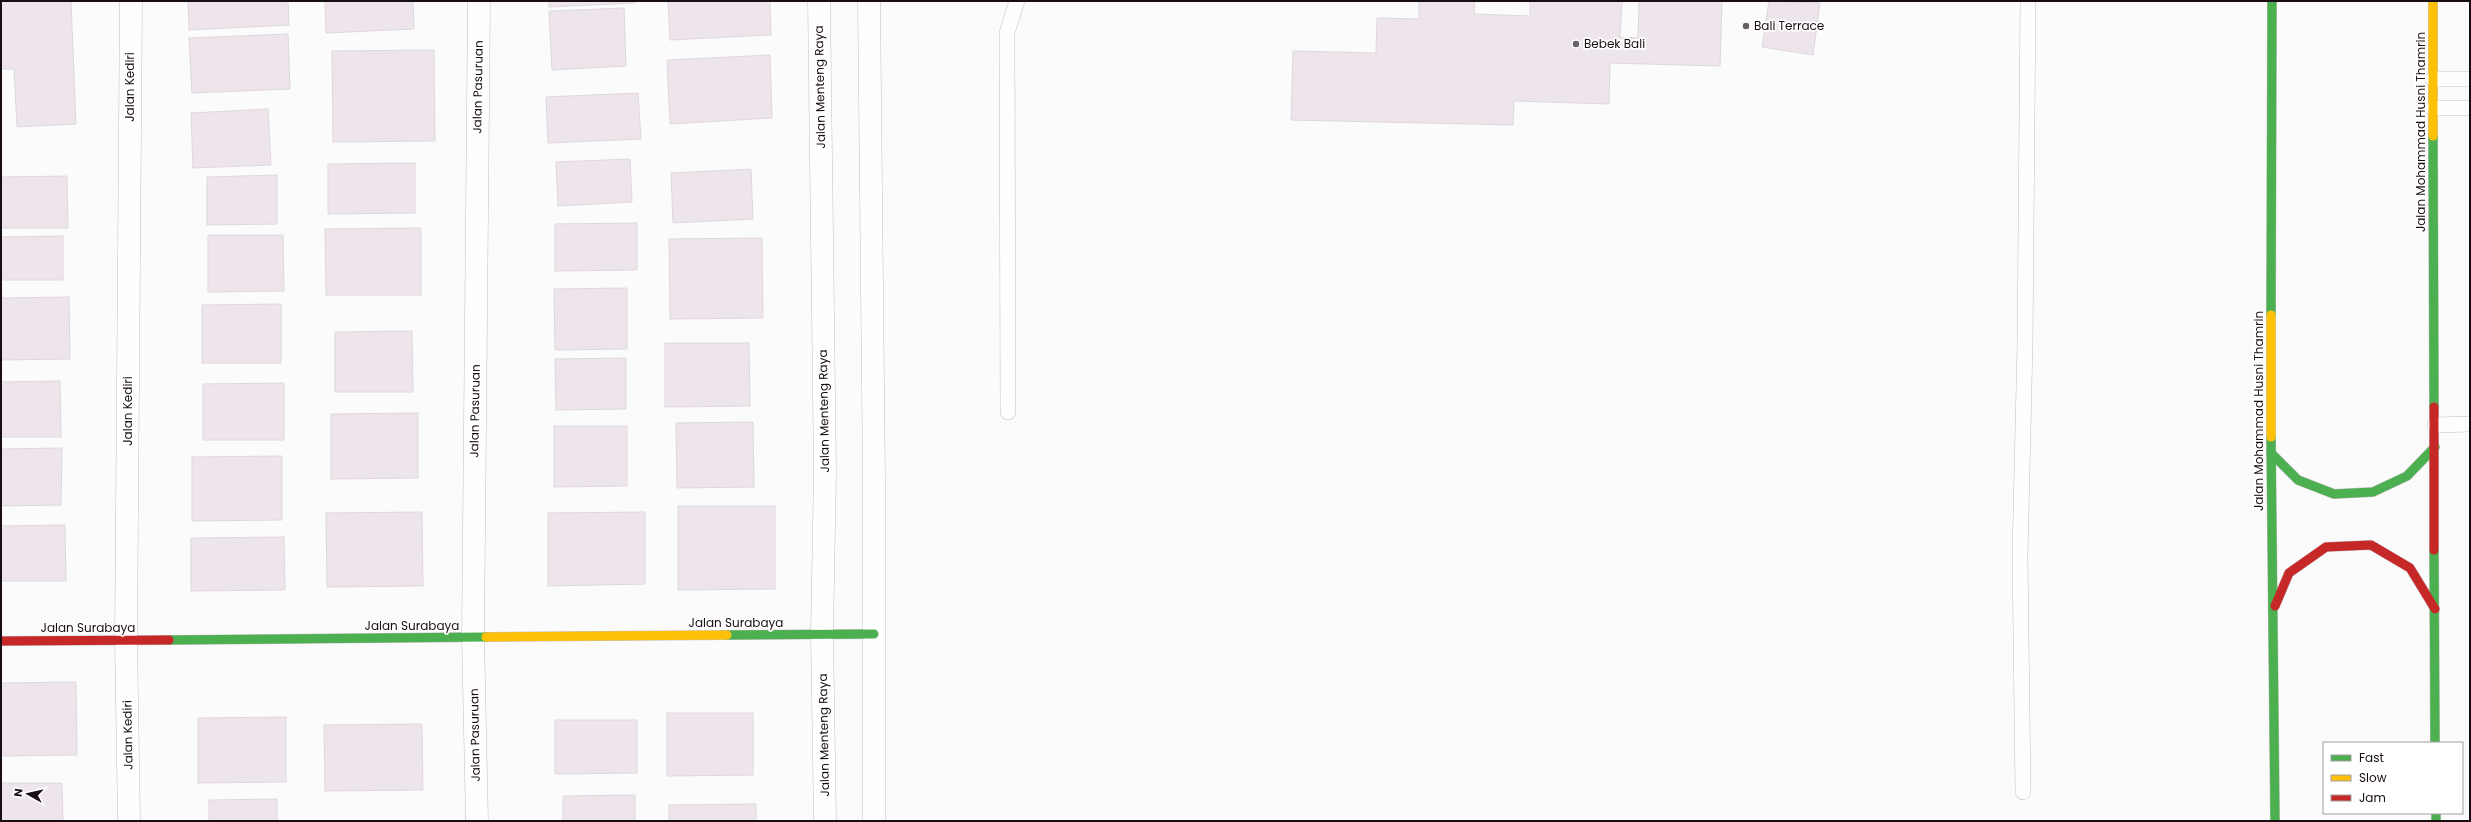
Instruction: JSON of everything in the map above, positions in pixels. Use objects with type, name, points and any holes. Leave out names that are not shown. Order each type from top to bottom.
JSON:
[{"type":"street","name":"Jalan Kediri","points":[[129,821],[126,640],[131,1]]},
{"type":"street","name":"Jalan Pasuruan","points":[[477,821],[473,637],[479,1]]},
{"type":"street","name":"Jalan Menteng Raya","points":[[819,1],[824,472],[822,634],[825,821]]},
{"type":"street","points":[[869,1],[874,821]]},
{"type":"street","name":"Jalan Mohammad Husni Thamrin","points":[[2272,1],[2271,453],[2275,821]]},
{"type":"street","name":"Jalan Mohammad Husni Thamrin","points":[[2433,1],[2436,742]]},
{"type":"street","points":[[2271,453],[2298,480],[2334,494],[2373,492],[2407,476],[2434,447]]},
{"type":"street","points":[[2272,614],[2289,573],[2326,547],[2371,545],[2410,568],[2435,609]]},
{"type":"street","name":"Jalan Surabaya","points":[[1,641],[874,634]]},
{"type":"lane","points":[[1008,412],[1006,33],[1017,1]]},
{"type":"lane","points":[[2023,792],[2020,556],[2025,344],[2028,1]]},
{"type":"lane","points":[[2433,79],[2470,79]]},
{"type":"lane","points":[[2433,108],[2470,108]]},
{"type":"lane","points":[[2435,425],[2470,424]]},
{"type":"building","points":[[1,1],[71,1],[76,124],[17,127],[14,69],[1,69]]},
{"type":"building","points":[[188,1],[288,1],[289,25],[189,30]]},
{"type":"building","points":[[325,1],[413,1],[414,29],[326,33]]},
{"type":"building","points":[[549,1],[635,1],[635,3],[549,7]]},
{"type":"building","points":[[668,1],[770,1],[771,35],[670,40]]},
{"type":"building","points":[[1419,1],[1475,1],[1474,14],[1530,16],[1530,1],[1622,1],[1620,37],[1638,38],[1639,1],[1722,1],[1720,66],[1610,63],[1609,104],[1514,101],[1513,125],[1291,120],[1293,51],[1376,53],[1377,18],[1419,19]]},
{"type":"building","points":[[1769,1],[1820,3],[1813,55],[1762,47]]},
{"type":"building","points":[[624,8],[626,66],[552,70],[549,11]]},
{"type":"building","points":[[288,34],[290,89],[192,93],[189,38]]},
{"type":"building","points":[[434,50],[435,141],[333,142],[332,51]]},
{"type":"building","points":[[770,55],[772,118],[670,124],[667,60]]},
{"type":"building","points":[[638,93],[641,139],[548,143],[546,97]]},
{"type":"building","points":[[268,109],[271,165],[193,168],[191,113]]},
{"type":"building","points":[[630,159],[632,202],[558,206],[556,162]]},
{"type":"building","points":[[415,163],[415,213],[328,214],[328,164]]},
{"type":"building","points":[[751,169],[753,219],[673,223],[671,173]]},
{"type":"building","points":[[277,175],[277,224],[207,225],[207,177]]},
{"type":"building","points":[[67,176],[68,228],[1,228],[1,177]]},
{"type":"building","points":[[637,223],[637,270],[555,271],[555,224]]},
{"type":"building","points":[[421,228],[421,295],[326,295],[325,229]]},
{"type":"building","points":[[208,235],[283,235],[284,291],[208,292]]},
{"type":"building","points":[[63,236],[63,280],[1,280],[1,237]]},
{"type":"building","points":[[762,238],[763,318],[670,319],[669,239]]},
{"type":"building","points":[[627,288],[627,349],[555,350],[554,289]]},
{"type":"building","points":[[69,297],[70,359],[1,360],[1,298]]},
{"type":"building","points":[[281,304],[281,363],[202,363],[202,305]]},
{"type":"building","points":[[412,331],[413,392],[335,392],[335,332]]},
{"type":"building","points":[[665,343],[749,343],[750,406],[665,407]]},
{"type":"building","points":[[626,358],[626,409],[556,410],[555,359]]},
{"type":"building","points":[[60,381],[61,437],[1,437],[1,382]]},
{"type":"building","points":[[284,383],[284,440],[203,440],[203,384]]},
{"type":"building","points":[[418,413],[418,478],[331,479],[331,414]]},
{"type":"building","points":[[753,422],[754,487],[677,488],[676,423]]},
{"type":"building","points":[[554,426],[627,426],[627,486],[554,487]]},
{"type":"building","points":[[62,448],[61,505],[1,506],[1,449]]},
{"type":"building","points":[[282,456],[282,520],[192,521],[192,457]]},
{"type":"building","points":[[678,506],[775,506],[775,589],[678,590]]},
{"type":"building","points":[[422,512],[423,586],[327,587],[326,513]]},
{"type":"building","points":[[645,512],[645,584],[548,586],[548,513]]},
{"type":"building","points":[[65,525],[66,581],[1,581],[1,526]]},
{"type":"building","points":[[284,537],[285,590],[191,591],[191,538]]},
{"type":"building","points":[[76,682],[77,755],[1,756],[1,683]]},
{"type":"building","points":[[667,713],[753,713],[753,775],[667,776]]},
{"type":"building","points":[[286,717],[286,782],[198,783],[198,718]]},
{"type":"building","points":[[555,720],[637,720],[637,773],[555,774]]},
{"type":"building","points":[[422,724],[423,790],[325,791],[324,725]]},
{"type":"building","points":[[1,783],[62,783],[63,821],[1,821]]},
{"type":"building","points":[[635,795],[635,821],[563,821],[563,796]]},
{"type":"building","points":[[277,799],[277,821],[209,821],[209,800]]},
{"type":"building","points":[[756,804],[756,821],[669,821],[669,805]]},
{"type":"traffic: fast","points":[[2271,315],[2272,1]]},
{"type":"traffic: fast","points":[[2433,136],[2434,407]]},
{"type":"traffic: fast","points":[[2271,437],[2275,821]]},
{"type":"traffic: fast","points":[[2271,453],[2298,480],[2334,494],[2373,492],[2407,476],[2435,447]]},
{"type":"traffic: fast","points":[[2434,550],[2435,742]]},
{"type":"traffic: fast","points":[[727,635],[874,634]]},
{"type":"traffic: fast","points":[[169,640],[486,637]]},
{"type":"traffic: fast","points":[[2436,814],[2436,821]]},
{"type":"traffic: slow","points":[[2433,1],[2433,136]]},
{"type":"traffic: slow","points":[[2271,315],[2271,437]]},
{"type":"traffic: slow","points":[[486,637],[727,635]]},
{"type":"traffic: jam","points":[[2434,407],[2434,550]]},
{"type":"traffic: jam","points":[[2275,606],[2289,573],[2326,547],[2371,545],[2410,568],[2435,609]]},
{"type":"traffic: jam","points":[[1,641],[169,640]]},
{"type":"place","name":"Bali Terrace","points":[[1746,26]]},
{"type":"place","name":"Bebek Bali","points":[[1576,44]]}]
